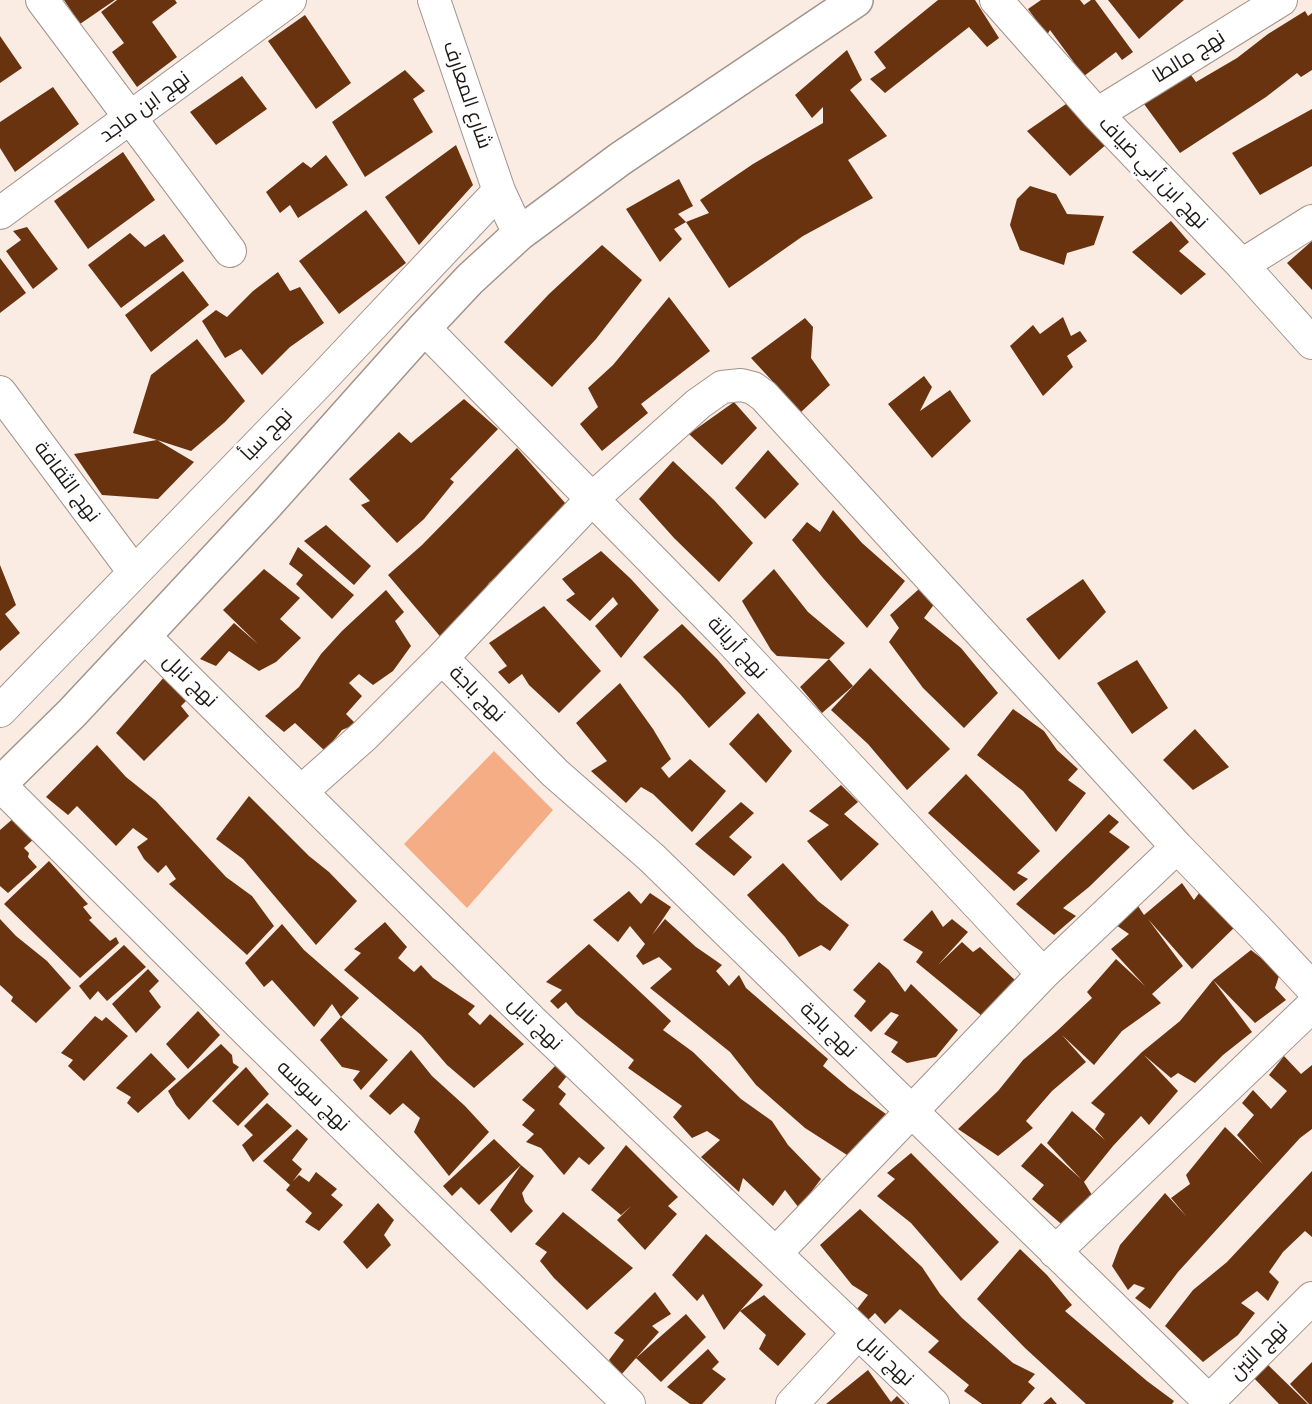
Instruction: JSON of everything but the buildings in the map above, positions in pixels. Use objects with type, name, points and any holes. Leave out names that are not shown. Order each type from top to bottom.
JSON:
[{"type":"street","points":[[42,0],[230,251]]},
{"type":"street","name":"نهج ابن ماجد","points":[[0,213],[290,0]]},
{"type":"street","name":"شارع المعارف","points":[[434,0],[499,191]]},
{"type":"street","points":[[0,784],[72,713],[266,505],[470,279],[519,234],[620,159],[856,0]]},
{"type":"street","name":"نهج ابن أبي ضياف","points":[[996,0],[1097,114],[1242,265],[1312,343]]},
{"type":"street","name":"نهج مالطا","points":[[1097,114],[1281,0]]},
{"type":"street","points":[[499,191],[519,234]]},
{"type":"street","name":"نهج سبأ","points":[[0,711],[326,375],[499,191]]},
{"type":"street","points":[[1242,265],[1312,220]]},
{"type":"street","name":"نهج أريانة","points":[[424,328],[720,629],[1043,974]]},
{"type":"street","points":[[302,791],[365,735],[442,658],[592,499],[698,404],[722,387],[753,388],[764,396],[1177,847],[1312,988]]},
{"type":"street","name":"نهج الثقافة","points":[[0,392],[134,572]]},
{"type":"street","name":"نهج نابل","points":[[144,636],[523,1012],[933,1404]]},
{"type":"street","name":"نهج باجة","points":[[442,658],[555,773],[652,858],[1209,1403]]},
{"type":"street","name":"نهج سوسه","points":[[0,784],[254,1038],[629,1404]]},
{"type":"street","points":[[776,1253],[1043,974],[1177,847]]},
{"type":"street","points":[[1055,1251],[1312,1006]]},
{"type":"street","name":"نهج التين","points":[[1209,1403],[1312,1298]]},
{"type":"street","points":[[792,1404],[858,1333]]},
{"type":"shaded area","points":[[494,751],[553,810],[467,908],[404,844]]}]
